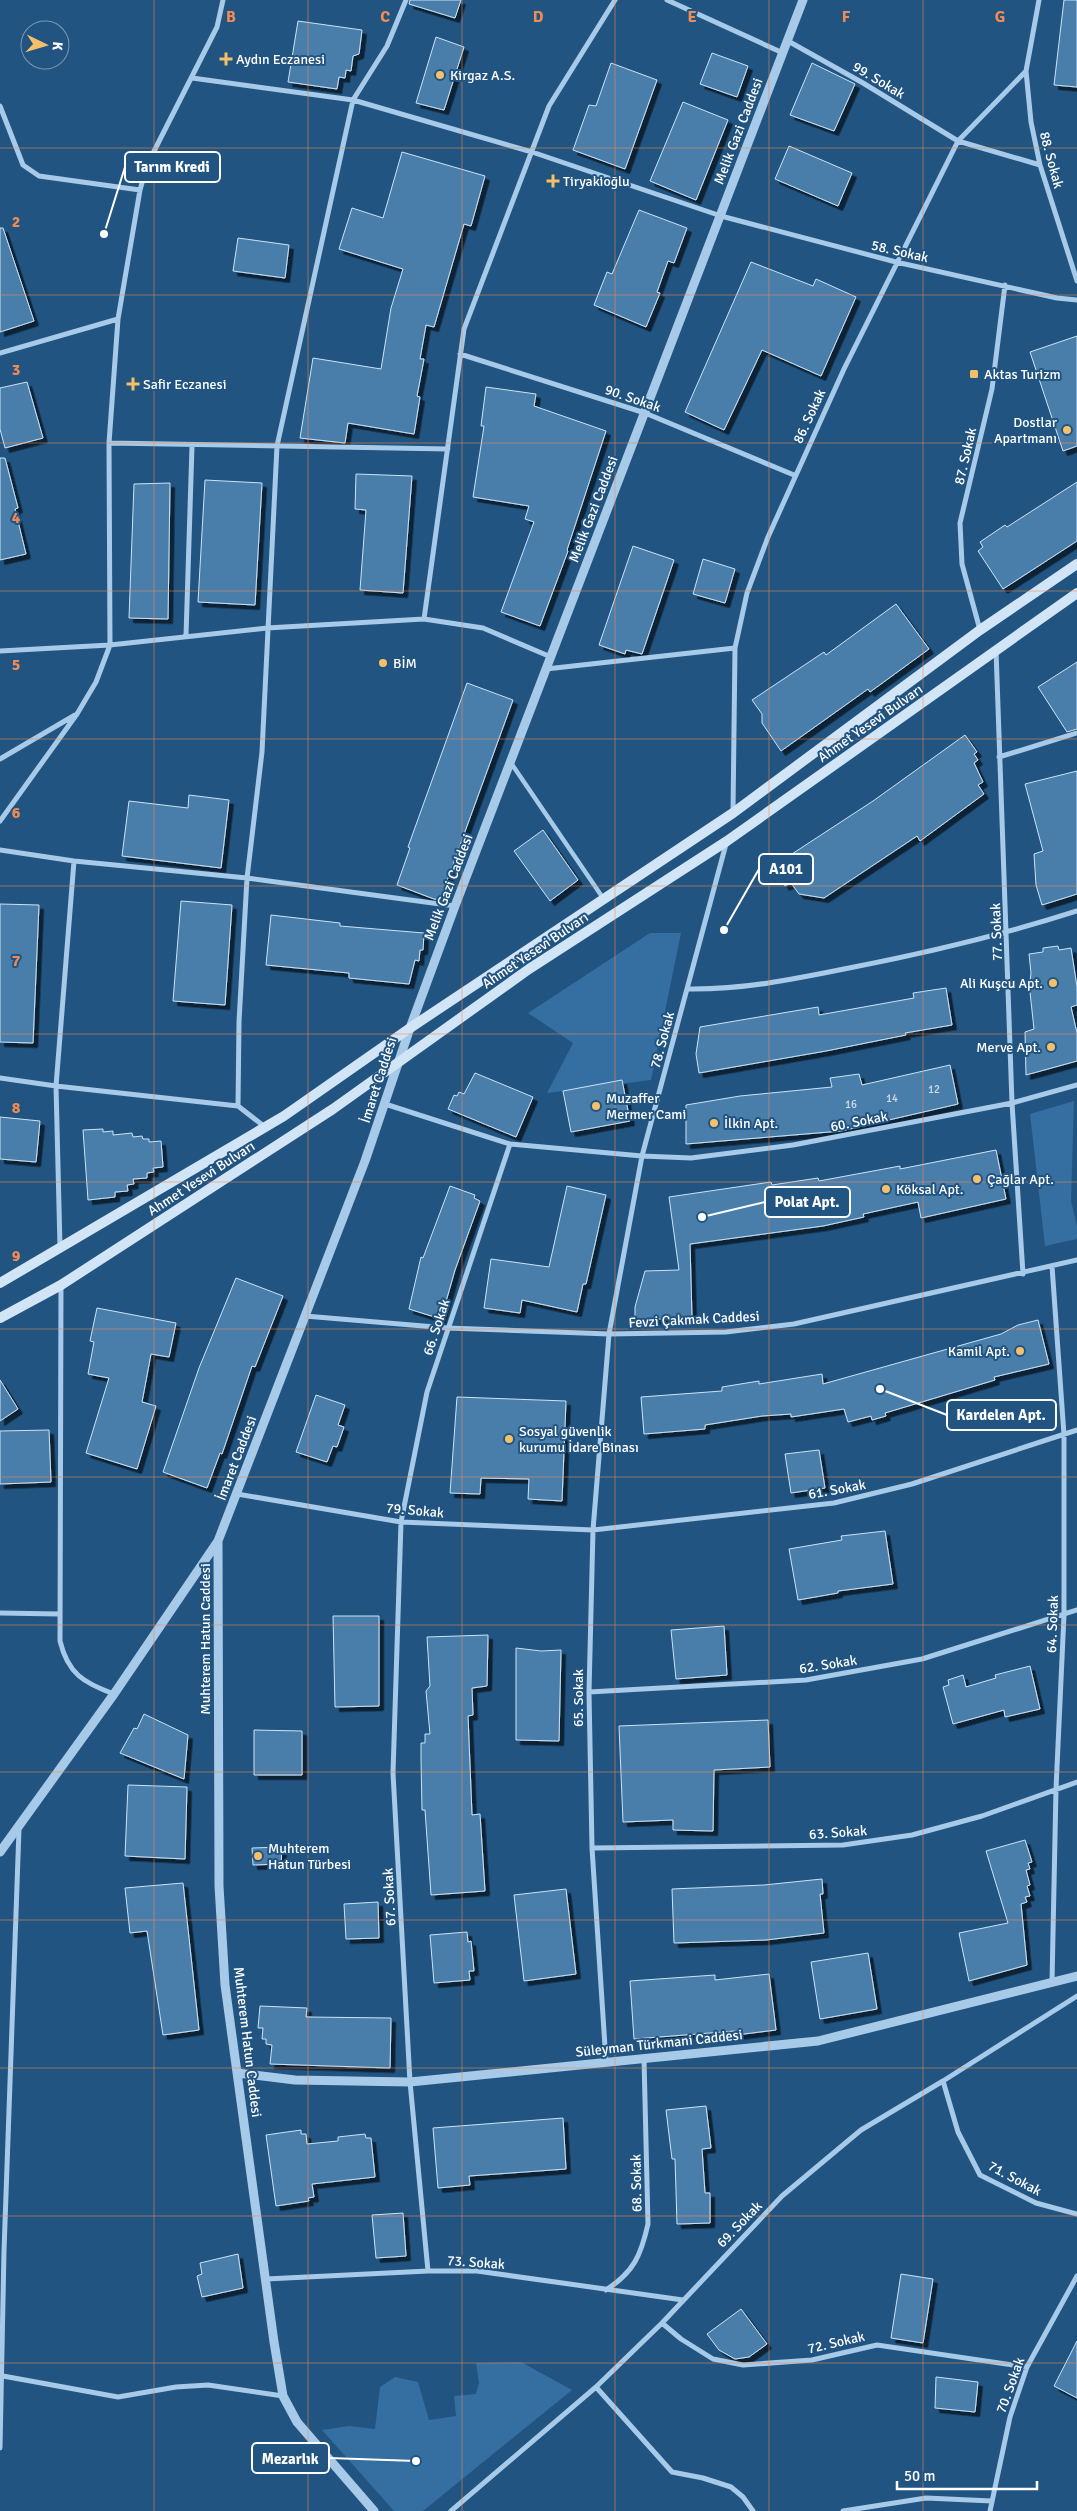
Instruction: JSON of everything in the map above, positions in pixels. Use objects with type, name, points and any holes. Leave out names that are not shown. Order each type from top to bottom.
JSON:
[{"type":"main road","name":"Ahmet Yesevi Bulvarı","points":[[0,1283],[266,1128],[603,898],[733,814],[980,630],[1077,564]]},
{"type":"main road","name":"Ahmet Yesevi Bulvarı","points":[[0,1318],[61,1285],[333,1109],[399,1064],[529,969],[727,841],[1077,593]]},
{"type":"street","points":[[0,821],[77,714],[96,682],[110,645],[109,444],[118,319],[140,190],[147,165],[217,27],[223,0]]},
{"type":"street","points":[[238,1106],[239,1022],[247,878],[262,752],[277,446],[353,100],[387,46],[406,0]]},
{"type":"street","points":[[424,619],[464,329],[549,106],[615,0]]},
{"type":"street","points":[[667,0],[783,53]]},
{"type":"street","name":"Melik Gazi Caddesi","points":[[410,1028],[455,906],[803,0]]},
{"type":"street","name":"88. Sokak","points":[[1039,0],[1026,71],[1031,122],[1040,165],[1077,281]]},
{"type":"street","name":"99. Sokak","points":[[788,41],[863,83],[958,141],[1040,165]]},
{"type":"street","name":"86. Sokak","points":[[733,814],[735,648],[747,593],[794,475],[896,262],[958,141],[1026,71]]},
{"type":"street","name":"58. Sokak","points":[[192,78],[353,100],[532,152],[721,216],[896,262],[1006,285],[1056,298],[1077,300]]},
{"type":"street","points":[[0,106],[24,165],[39,176],[140,190]]},
{"type":"street","name":"87. Sokak","points":[[980,630],[962,564],[960,523],[992,389],[1006,285]]},
{"type":"street","points":[[0,353],[118,319]]},
{"type":"street","name":"90. Sokak","points":[[460,354],[645,413],[794,475]]},
{"type":"street","points":[[109,444],[448,449]]},
{"type":"street","points":[[186,636],[192,446]]},
{"type":"street","points":[[0,651],[110,645],[267,628],[424,619],[483,628],[551,656]]},
{"type":"street","points":[[546,669],[735,648]]},
{"type":"street","name":"77. Sokak","points":[[996,650],[998,757],[1008,933],[1012,1103],[1023,1274]]},
{"type":"street","points":[[0,759],[77,714]]},
{"type":"street","points":[[998,757],[1077,733]]},
{"type":"street","points":[[511,762],[603,898]]},
{"type":"street","name":"78. Sokak","points":[[609,1334],[642,1156],[727,841]]},
{"type":"street","points":[[0,850],[74,861],[247,878],[455,906]]},
{"type":"street","points":[[60,1248],[56,1086],[74,861]]},
{"type":"street","points":[[687,990],[767,984],[1008,933],[1077,911]]},
{"type":"street","name":"İmaret Caddesi","points":[[0,1852],[114,1694],[218,1540],[386,1104],[410,1028]]},
{"type":"street","points":[[0,1078],[238,1106],[266,1128]]},
{"type":"street","name":"60. Sokak","points":[[386,1104],[510,1144],[642,1156],[691,1158],[793,1145],[1012,1103],[1077,1085]]},
{"type":"street","name":"66. Sokak","points":[[401,1522],[427,1392],[510,1144]]},
{"type":"street","name":"Fevzi Çakmak Caddesi","points":[[305,1316],[447,1328],[609,1334],[726,1332],[794,1324],[1023,1274],[1077,1260]]},
{"type":"street","name":"64. Sokak","points":[[1052,1266],[1064,1434],[1064,1615],[1056,1789],[1052,1982]]},
{"type":"street","points":[[61,1285],[60,1641],[65,1660],[77,1674],[95,1687],[114,1694]]},
{"type":"street","name":"65. Sokak","points":[[606,2062],[592,1848],[589,1692],[593,1530],[609,1334]]},
{"type":"street","name":"61. Sokak","points":[[593,1530],[834,1503],[912,1484],[1077,1430]]},
{"type":"street","name":"79. Sokak","points":[[237,1494],[401,1522],[593,1530]]},
{"type":"street","name":"67. Sokak","points":[[401,1522],[393,1773],[410,2082],[428,2271]]},
{"type":"street","name":"Muhterem Hatun Caddesi","points":[[218,1540],[219,1886],[226,1985],[283,2396],[297,2422],[374,2511]]},
{"type":"street","name":"62. Sokak","points":[[589,1692],[806,1680],[922,1659],[1077,1610]]},
{"type":"street","points":[[0,1613],[59,1614]]},
{"type":"street","name":"63. Sokak","points":[[592,1848],[843,1845],[912,1835],[982,1816],[1077,1782]]},
{"type":"street","points":[[0,2448],[3,2376],[2,2251],[19,1826]]},
{"type":"street","name":"Süleyman Türkmani Caddesi","points":[[237,2073],[295,2080],[410,2082],[818,2041],[1077,1976]]},
{"type":"street","name":"69. Sokak","points":[[451,2511],[596,2387],[662,2323],[735,2244],[789,2190],[861,2130],[943,2081],[1077,1996]]},
{"type":"street","name":"68. Sokak","points":[[606,2290],[622,2280],[634,2266],[642,2251],[648,2224],[644,2059]]},
{"type":"street","name":"71. Sokak","points":[[943,2081],[958,2132],[980,2175],[1036,2203],[1077,2214]]},
{"type":"street","name":"73. Sokak","points":[[266,2279],[428,2271],[477,2271],[683,2300]]},
{"type":"street","name":"70. Sokak","points":[[990,2511],[1010,2417],[1027,2367],[1077,2276]]},
{"type":"street","name":"72. Sokak","points":[[662,2323],[681,2339],[713,2359],[743,2365],[812,2360],[877,2345],[1027,2367]]},
{"type":"street","points":[[3,2376],[118,2397],[176,2387],[208,2385],[283,2396]]},
{"type":"street","points":[[596,2387],[672,2472],[703,2478],[731,2487],[743,2497],[753,2511]]},
{"type":"street","points":[[843,2511],[926,2498],[992,2501]]},
{"type":"shaded area","points":[[650,933],[681,933],[651,1080],[547,1093],[573,1043],[528,1013]]},
{"type":"shaded area","points":[[1074,1101],[1071,1201],[1077,1226],[1077,1239],[1045,1246],[1030,1114]]},
{"type":"shaded area","points":[[521,2362],[572,2390],[423,2511],[394,2511],[322,2430],[349,2426],[375,2429],[380,2387],[395,2377],[418,2382],[429,2420],[456,2416],[454,2396],[476,2394],[479,2383],[476,2363]]},
{"type":"building","points":[[410,0],[461,0],[455,18],[409,4]]},
{"type":"building","points":[[1064,0],[1077,0],[1077,87],[1054,85]]},
{"type":"building","points":[[298,21],[362,30],[359,54],[353,56],[351,71],[346,70],[345,78],[339,77],[337,89],[288,82]]},
{"type":"building","name":"Kirgaz A.S.","points":[[436,37],[464,47],[444,110],[416,103]]},
{"type":"building","points":[[712,53],[748,66],[737,97],[700,84]]},
{"type":"building","points":[[611,63],[657,80],[625,169],[573,150],[589,105],[596,106]]},
{"type":"building","points":[[812,63],[855,84],[834,131],[790,115]]},
{"type":"building","points":[[683,102],[728,120],[696,200],[650,181]]},
{"type":"building","points":[[789,146],[852,173],[838,206],[775,179]]},
{"type":"building","points":[[402,152],[485,176],[471,226],[464,224],[434,327],[426,325],[420,359],[424,359],[417,396],[420,397],[414,434],[348,423],[345,443],[300,438],[313,358],[381,369],[391,308],[403,269],[339,249],[352,208],[383,218]]},
{"type":"building","points":[[639,210],[687,228],[674,263],[668,261],[657,292],[660,293],[646,327],[594,305],[607,272],[612,274]]},
{"type":"building","points":[[0,228],[3,228],[34,321],[0,332]]},
{"type":"building","points":[[238,238],[289,245],[285,278],[233,271]]},
{"type":"building","points":[[751,262],[813,286],[816,279],[856,297],[821,376],[762,350],[724,430],[685,412]]},
{"type":"building","points":[[1077,336],[1077,446],[1063,451],[1030,352]]},
{"type":"building","points":[[27,382],[43,438],[5,448],[0,429],[0,388]]},
{"type":"building","points":[[486,387],[536,394],[534,406],[606,431],[568,551],[540,626],[501,612],[534,522],[525,519],[529,506],[473,497],[484,426],[481,426]]},
{"type":"building","points":[[0,458],[5,458],[18,508],[15,509],[26,554],[0,560]]},
{"type":"building","points":[[356,474],[412,476],[403,593],[360,590],[366,510],[355,509]]},
{"type":"building","points":[[205,480],[262,483],[255,605],[198,602]]},
{"type":"building","points":[[1077,482],[1077,541],[1003,589],[978,551],[983,547],[980,542]]},
{"type":"building","points":[[170,483],[168,619],[129,618],[134,484]]},
{"type":"building","points":[[633,546],[674,560],[642,654],[626,650],[625,654],[599,645]]},
{"type":"building","points":[[703,559],[735,569],[725,603],[693,594]]},
{"type":"building","points":[[896,604],[929,649],[870,692],[868,689],[781,751],[762,723],[762,714],[752,700],[824,652],[826,655]]},
{"type":"building","points":[[1077,662],[1077,729],[1067,732],[1038,687]]},
{"type":"building","points":[[467,683],[513,700],[440,900],[397,885],[410,848],[408,847]]},
{"type":"building","points":[[965,735],[977,752],[974,754],[978,760],[974,763],[983,782],[978,785],[984,794],[920,841],[917,836],[824,898],[799,894],[791,883],[785,886],[772,867],[873,801]]},
{"type":"building","points":[[1077,771],[1077,894],[1042,905],[1036,885],[1034,854],[1043,851],[1025,784]]},
{"type":"building","points":[[189,795],[229,800],[221,868],[122,856],[129,801],[188,808]]},
{"type":"building","points":[[543,830],[578,880],[550,901],[514,851]]},
{"type":"building","points":[[181,901],[232,905],[225,1005],[173,1001]]},
{"type":"building","points":[[0,904],[39,905],[33,1043],[0,1042]]},
{"type":"building","points":[[271,915],[340,923],[340,926],[424,933],[423,950],[420,950],[419,961],[415,960],[409,984],[349,978],[349,973],[266,965]]},
{"type":"building","points":[[1058,946],[1059,950],[1071,948],[1077,987],[1077,1005],[1071,1007],[1077,1033],[1077,1061],[1026,1075],[1025,1032],[1034,1029],[1029,983],[1031,973],[1029,954],[1043,952],[1043,948]]},
{"type":"building","points":[[946,988],[952,1025],[905,1033],[906,1035],[826,1051],[699,1073],[696,1054],[700,1027],[818,1007],[819,1015],[914,998],[913,993]]},
{"type":"building","points":[[950,1065],[958,1104],[841,1131],[686,1144],[686,1105],[740,1096],[832,1087],[830,1078],[859,1074],[862,1085]]},
{"type":"building","points":[[475,1073],[533,1097],[516,1137],[448,1109],[454,1095],[457,1096],[459,1092],[464,1094]]},
{"type":"building","name":"Muzaffer Mermer Cami","points":[[622,1080],[630,1121],[571,1132],[563,1091]]},
{"type":"building","points":[[0,1117],[40,1121],[36,1162],[0,1159]]},
{"type":"building","points":[[103,1129],[103,1132],[113,1131],[113,1135],[132,1133],[133,1137],[142,1136],[143,1139],[149,1139],[149,1142],[161,1141],[163,1167],[153,1168],[154,1172],[147,1173],[147,1178],[133,1179],[134,1184],[127,1185],[128,1191],[115,1192],[115,1197],[88,1200],[83,1130]]},
{"type":"building","points":[[996,1150],[1006,1199],[921,1218],[918,1202],[863,1214],[864,1217],[823,1226],[690,1244],[692,1318],[635,1320],[635,1307],[645,1271],[679,1270],[669,1197],[771,1182],[772,1185],[818,1178],[819,1181],[900,1166],[900,1169]]},
{"type":"building","points":[[450,1186],[475,1195],[474,1198],[480,1201],[455,1270],[441,1319],[409,1309],[421,1257],[423,1258]]},
{"type":"building","points":[[567,1186],[606,1195],[586,1284],[583,1284],[577,1312],[522,1300],[520,1313],[484,1308],[491,1259],[549,1267]]},
{"type":"building","points":[[236,1278],[283,1296],[255,1367],[252,1366],[222,1454],[220,1453],[207,1488],[163,1472],[199,1368]]},
{"type":"building","points":[[97,1308],[176,1323],[169,1357],[151,1354],[142,1402],[156,1406],[137,1469],[86,1453],[109,1378],[88,1374],[94,1342],[90,1341]]},
{"type":"building","points":[[1038,1320],[1049,1364],[994,1377],[995,1380],[885,1413],[886,1416],[872,1420],[871,1416],[848,1422],[844,1409],[791,1417],[791,1414],[762,1416],[705,1425],[705,1429],[644,1434],[641,1397],[722,1391],[722,1387],[759,1381],[759,1384],[822,1374],[823,1384],[1001,1334],[1018,1325]]},
{"type":"building","points":[[0,1380],[18,1409],[0,1421]]},
{"type":"building","points":[[316,1395],[345,1405],[338,1425],[344,1427],[337,1447],[333,1446],[327,1462],[296,1452]]},
{"type":"building","name":"Sosyal güvenlik kurumu İdare Binası","points":[[457,1397],[566,1401],[562,1501],[528,1499],[529,1479],[481,1478],[480,1494],[450,1493]]},
{"type":"building","points":[[49,1430],[51,1482],[0,1484],[0,1431]]},
{"type":"building","points":[[819,1450],[825,1488],[791,1493],[785,1454]]},
{"type":"building","points":[[885,1531],[893,1584],[838,1591],[838,1593],[798,1600],[789,1549],[842,1540],[841,1536]]},
{"type":"building","points":[[333,1616],[379,1616],[379,1706],[335,1707]]},
{"type":"building","points":[[724,1626],[727,1675],[676,1679],[671,1630]]},
{"type":"building","points":[[488,1635],[487,1686],[472,1688],[473,1715],[468,1716],[472,1815],[480,1814],[485,1891],[431,1895],[425,1810],[422,1810],[421,1759],[421,1743],[425,1743],[425,1734],[430,1734],[426,1691],[430,1686],[427,1637]]},
{"type":"building","points":[[516,1648],[541,1651],[561,1650],[559,1741],[516,1740]]},
{"type":"building","points":[[1030,1666],[1040,1709],[1005,1717],[1004,1710],[953,1724],[943,1687],[949,1685],[948,1680],[963,1675],[966,1687],[996,1678],[995,1675]]},
{"type":"building","points":[[144,1714],[188,1735],[184,1779],[120,1753],[134,1728],[137,1729]]},
{"type":"building","points":[[768,1720],[770,1767],[714,1770],[713,1831],[673,1830],[673,1820],[623,1822],[619,1726]]},
{"type":"building","points":[[254,1730],[302,1731],[302,1775],[254,1775]]},
{"type":"building","points":[[128,1785],[187,1787],[185,1859],[125,1856]]},
{"type":"building","points":[[1025,1840],[1032,1862],[1028,1863],[1030,1869],[1026,1870],[1030,1885],[1027,1886],[1030,1896],[1025,1897],[1027,1902],[1021,1904],[1027,1965],[969,1981],[959,1933],[1008,1923],[986,1851]]},
{"type":"building","name":"Muhterem Hatun Türbesi","points":[[282,1847],[281,1864],[253,1865],[252,1848]]},
{"type":"building","points":[[822,1879],[823,1894],[820,1894],[824,1933],[766,1940],[674,1943],[672,1889],[764,1885]]},
{"type":"building","points":[[183,1883],[199,2030],[163,2035],[147,1931],[130,1933],[125,1888]]},
{"type":"building","points":[[566,1889],[576,1974],[524,1981],[514,1895]]},
{"type":"building","points":[[378,1902],[379,1938],[346,1939],[344,1904]]},
{"type":"building","points":[[467,1932],[468,1942],[471,1941],[474,1971],[469,1971],[470,1980],[434,1983],[430,1935]]},
{"type":"building","points":[[868,1953],[877,2009],[820,2019],[811,1962]]},
{"type":"building","points":[[769,1974],[776,2030],[736,2035],[735,2031],[634,2039],[630,1981],[715,1975],[715,1980]]},
{"type":"building","points":[[260,2006],[307,2008],[306,2017],[391,2018],[390,2068],[270,2064],[272,2045],[266,2044],[266,2039],[262,2039],[263,2028],[258,2028]]},
{"type":"building","points":[[706,2106],[711,2148],[702,2149],[705,2193],[710,2193],[710,2223],[677,2224],[675,2159],[672,2159],[666,2110]]},
{"type":"building","points":[[563,2118],[566,2169],[469,2176],[470,2185],[438,2188],[433,2128]]},
{"type":"building","points":[[301,2130],[301,2134],[306,2134],[307,2144],[338,2141],[338,2137],[365,2134],[366,2138],[371,2138],[375,2177],[312,2184],[314,2197],[308,2198],[309,2201],[276,2206],[266,2135]]},
{"type":"building","points":[[403,2213],[406,2256],[376,2258],[372,2215]]},
{"type":"building","points":[[238,2254],[243,2288],[202,2297],[197,2276],[202,2274],[200,2263]]},
{"type":"building","points":[[901,2274],[933,2279],[923,2343],[891,2338]]},
{"type":"building","points":[[741,2309],[767,2344],[749,2357],[735,2359],[719,2350],[707,2334]]},
{"type":"building","points":[[1077,2341],[1077,2398],[1054,2386]]},
{"type":"building","points":[[936,2377],[978,2382],[975,2412],[935,2408]]},
{"type":"place","name":"Aydın Eczanesi","points":[[226,59]]},
{"type":"place","name":"Kirgaz A.S.","points":[[440,75]]},
{"type":"place","name":"Tiryakioğlu","points":[[553,181]]},
{"type":"place","name":"Tarım Kredi","points":[[104,234]]},
{"type":"place","name":"Aktas Turizm","points":[[974,374]]},
{"type":"place","name":"Safir Eczanesi","points":[[133,384]]},
{"type":"place","name":"Dostlar Apartmanı","points":[[1067,430]]},
{"type":"place","name":"BİM","points":[[383,663]]},
{"type":"place","name":"A101","points":[[724,930]]},
{"type":"place","name":"Ali Kuşcu Apt.","points":[[1053,983]]},
{"type":"place","name":"Merve Apt.","points":[[1051,1047]]},
{"type":"place","name":"Muzaffer Mermer Cami","points":[[596,1106]]},
{"type":"place","name":"İlkin Apt.","points":[[714,1123]]},
{"type":"place","name":"Çağlar Apt.","points":[[977,1179]]},
{"type":"place","name":"Köksal Apt.","points":[[886,1189]]},
{"type":"place","name":"Polat Apt.","points":[[702,1217]]},
{"type":"place","name":"Kamil Apt.","points":[[1020,1351]]},
{"type":"place","name":"Kardelen Apt.","points":[[880,1389]]},
{"type":"place","name":"Sosyal güvenlik kurumu İdare Binası","points":[[509,1439]]},
{"type":"place","name":"Muhterem Hatun Türbesi","points":[[258,1856]]},
{"type":"place","name":"Mezarlık","points":[[416,2461]]}]
